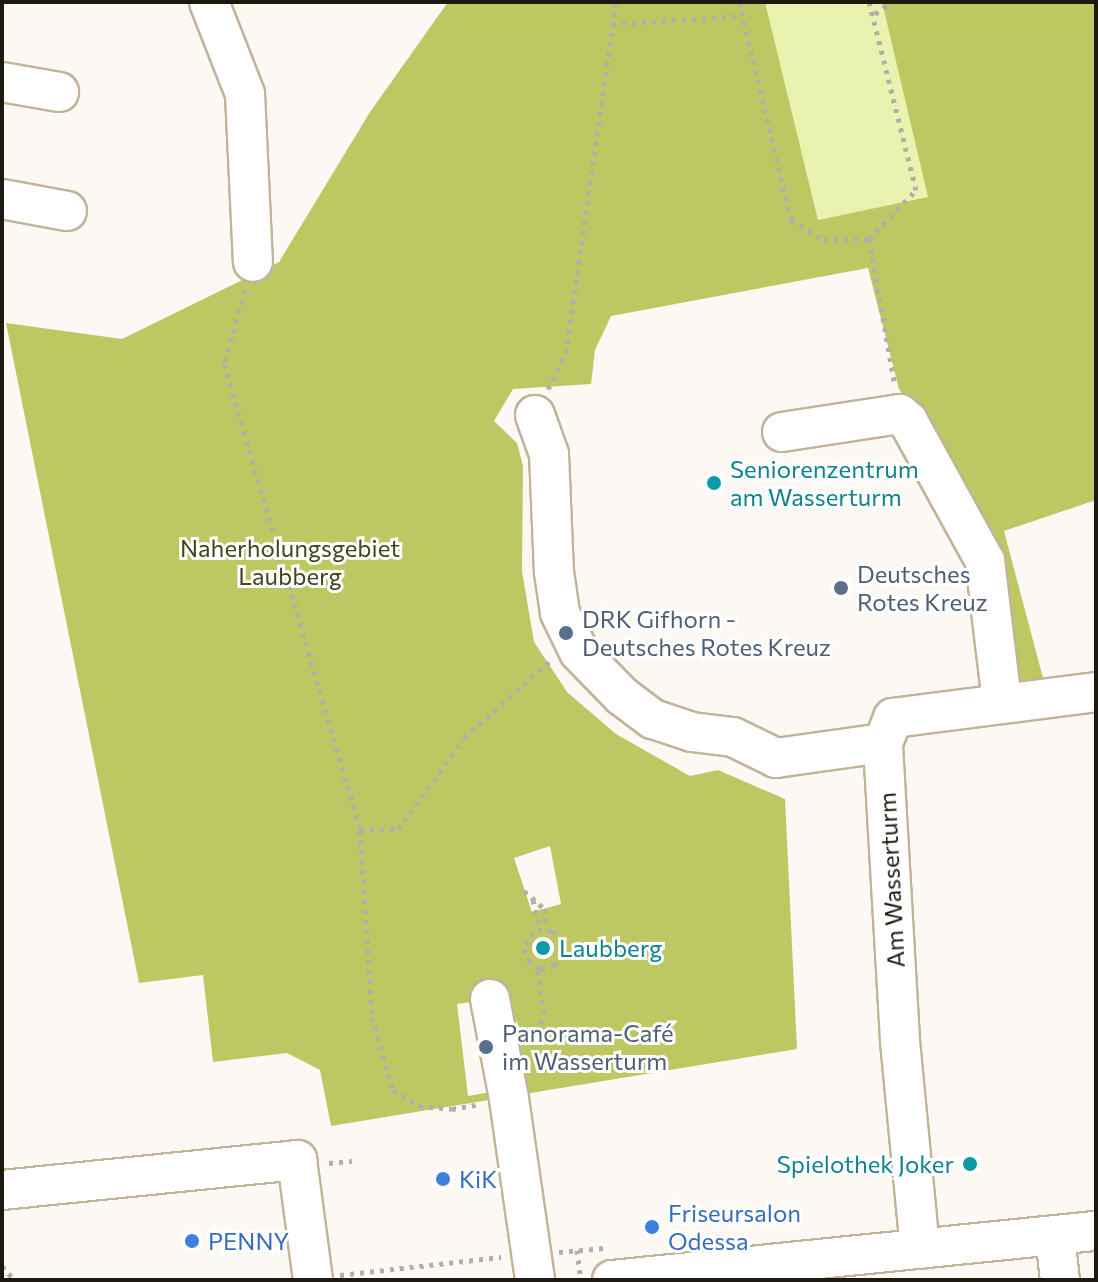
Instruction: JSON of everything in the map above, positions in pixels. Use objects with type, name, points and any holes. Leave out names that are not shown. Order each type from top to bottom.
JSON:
[{"type":"street","points":[[209,2],[245,94],[253,262]]},
{"type":"street","points":[[2,82],[59,92]]},
{"type":"street","points":[[2,199],[67,211]]},
{"type":"street","points":[[782,432],[900,414],[908,421],[985,561],[1002,702]]},
{"type":"street","points":[[535,415],[549,454],[554,572],[560,613],[573,642],[622,696],[653,719],[692,732],[733,737],[776,758],[883,743],[893,718],[1096,692]]},
{"type":"street","name":"Am Wasserturm","points":[[883,743],[900,1040],[920,1249]]},
{"type":"street","points":[[490,999],[509,1099],[535,1280]]},
{"type":"street","points":[[2,1190],[297,1160],[313,1280]]},
{"type":"street","points":[[612,1280],[1096,1231]]},
{"type":"street","points":[[1055,1236],[1060,1280]]},
{"type":"path","points":[[535,415],[566,353],[616,2]]},
{"type":"path","points":[[739,2],[791,220],[824,240],[869,239],[916,190],[875,14],[869,2]]},
{"type":"path","points":[[875,14],[891,2]]},
{"type":"path","points":[[612,24],[742,16]]},
{"type":"path","points":[[869,239],[900,414]]},
{"type":"path","points":[[253,262],[224,364],[360,830],[372,1017],[393,1090],[419,1106],[452,1109],[509,1099]]},
{"type":"path","points":[[360,830],[398,829],[464,738],[573,642]]},
{"type":"path","points":[[523,1041],[537,1029],[544,1014],[537,968],[524,949],[539,930],[545,909],[524,891]]},
{"type":"path","points":[[537,968],[554,966],[563,955],[562,941],[539,930]]},
{"type":"path","points":[[321,1164],[352,1161]]},
{"type":"path","points":[[577,1250],[581,1280]]},
{"type":"path","points":[[2,1266],[14,1280]]},
{"type":"green space","name":"Naherholungsgebiet Laubberg","points":[[448,2],[765,2],[818,220],[928,197],[882,2],[1096,2],[1096,500],[1004,531],[1043,678],[1018,681],[995,534],[899,389],[868,268],[611,316],[595,350],[591,384],[513,389],[494,421],[517,443],[523,466],[522,571],[534,642],[567,692],[616,734],[690,776],[718,770],[785,799],[797,1049],[331,1126],[320,1070],[287,1053],[213,1062],[203,975],[139,983],[6,323],[122,339],[279,262],[370,112]],"holes":[[[550,846],[561,904],[532,912],[514,858]],[[499,998],[514,1015],[522,1034],[510,1046],[519,1087],[468,1096],[457,1004]]]},
{"type":"green space","points":[[765,2],[882,2],[929,198],[818,220]]},
{"type":"place","name":"Seniorenzentrum am Wasserturm","points":[[714,483]]},
{"type":"place","name":"Deutsches Rotes Kreuz","points":[[841,588]]},
{"type":"place","name":"DRK Gifhorn - Deutsches Rotes Kreuz","points":[[566,633]]},
{"type":"place","name":"Laubberg","points":[[543,948]]},
{"type":"place","name":"Panorama-Café im Wasserturm","points":[[486,1047]]},
{"type":"place","name":"Spielothek Joker","points":[[970,1164]]},
{"type":"place","name":"KiK","points":[[443,1179]]},
{"type":"place","name":"Friseursalon Odessa","points":[[652,1227]]},
{"type":"place","name":"PENNY","points":[[192,1241]]}]
